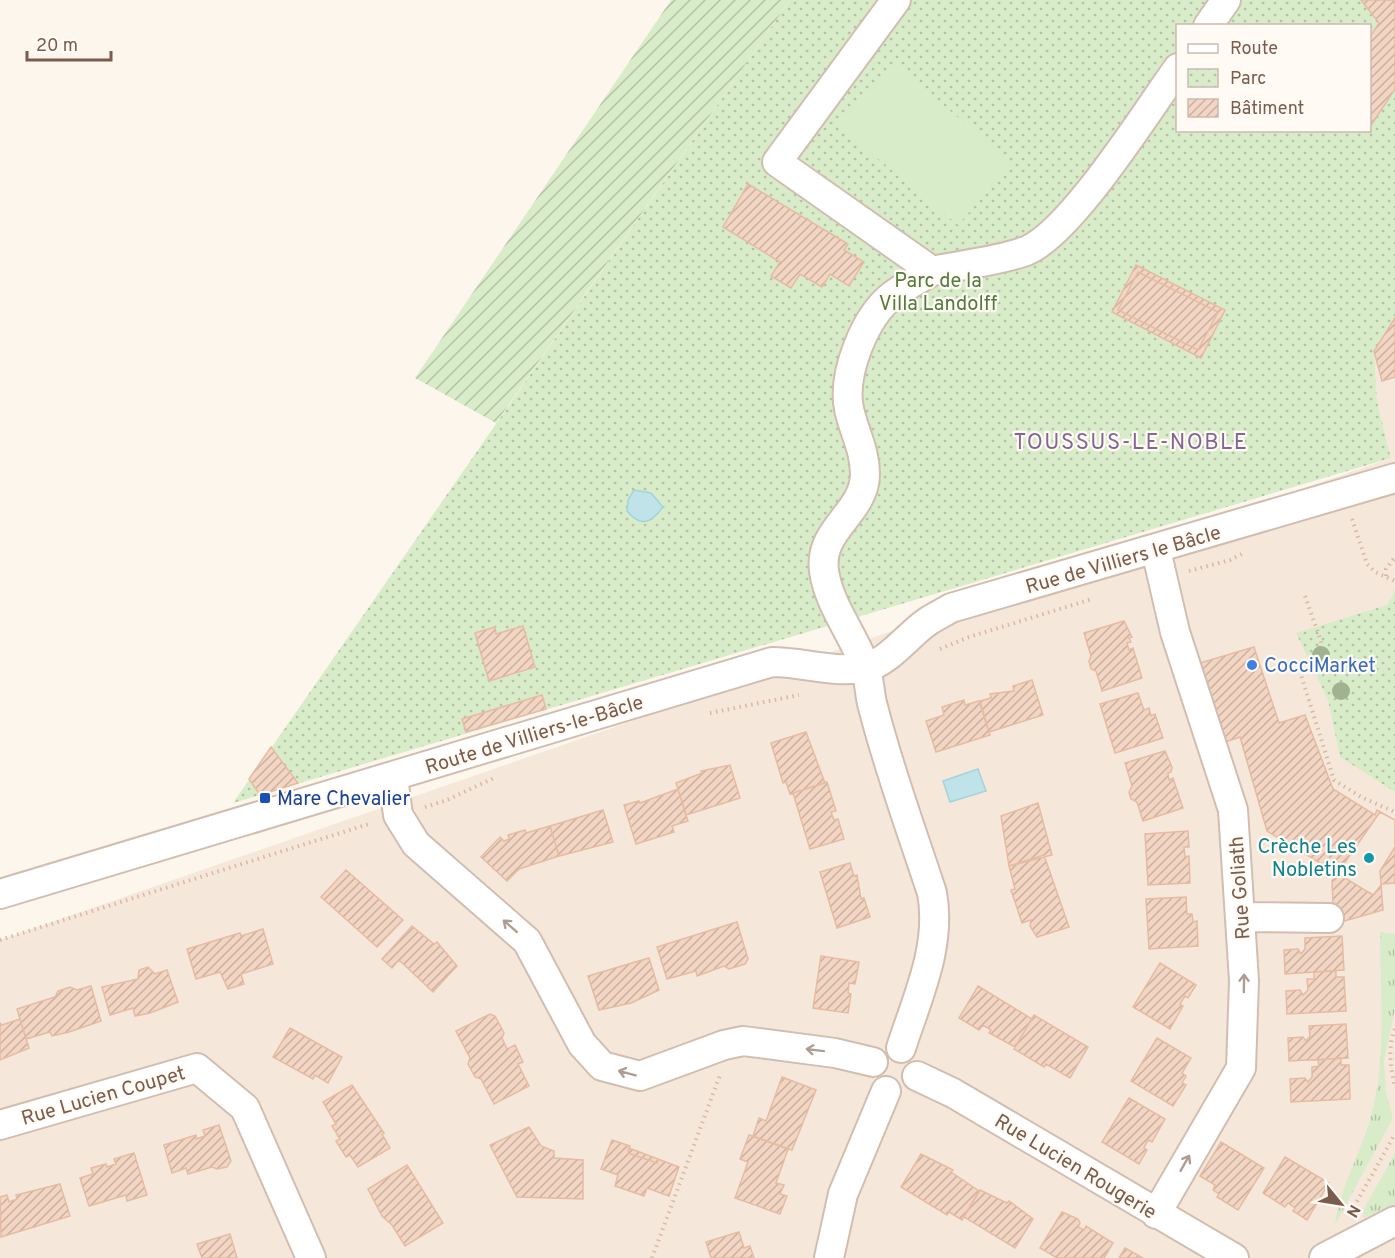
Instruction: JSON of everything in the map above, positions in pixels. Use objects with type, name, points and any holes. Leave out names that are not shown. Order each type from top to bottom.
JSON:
[{"type":"street","points":[[896,0],[777,162],[932,271]]},
{"type":"street","points":[[1209,24],[1226,0]]},
{"type":"street","points":[[901,1048],[934,942],[936,914],[932,893],[872,706],[865,668],[837,610],[824,571],[826,543],[862,492],[865,477],[863,450],[849,409],[847,385],[854,354],[872,322],[891,296],[932,271],[1027,250],[1057,228],[1086,197],[1176,71]]},
{"type":"street","name":"Rue de Villiers le Bâcle","points":[[865,668],[886,656],[927,622],[951,608],[1156,550],[1395,478]]},
{"type":"street","name":"Rue Goliath","points":[[1156,550],[1175,632],[1233,810],[1243,947],[1241,1068],[1156,1214]]},
{"type":"street","name":"Route de Villiers-le-Bâcle","points":[[0,894],[772,662],[798,662],[832,668],[865,668]]},
{"type":"street","points":[[393,777],[398,815],[416,844],[526,941],[582,1044],[602,1066],[640,1076],[724,1045],[742,1041],[836,1053],[873,1062]]},
{"type":"street","points":[[1240,917],[1329,918]]},
{"type":"street","points":[[888,1047],[901,1048],[913,1055],[917,1063],[916,1076],[909,1088],[901,1092],[886,1091],[876,1084],[872,1076],[873,1062],[880,1051],[888,1047]]},
{"type":"street","name":"Rue Lucien Coupet","points":[[0,1125],[197,1068],[245,1108],[311,1258]]},
{"type":"street","name":"Rue Lucien Rougerie","points":[[916,1076],[953,1092],[1234,1258]]},
{"type":"street","points":[[829,1258],[843,1194],[886,1091]]},
{"type":"street","points":[[1329,1256],[1368,1233],[1395,1221]]},
{"type":"path","points":[[1350,515],[1367,564],[1375,572],[1395,581]]},
{"type":"path","points":[[1386,576],[1386,569],[1395,557]]},
{"type":"path","points":[[1305,596],[1322,644],[1301,675],[1334,780],[1361,797],[1395,812]]},
{"type":"path","points":[[702,714],[802,695]]},
{"type":"path","points":[[418,809],[447,801],[501,774]]},
{"type":"path","points":[[0,940],[376,822]]},
{"type":"path","points":[[1395,1029],[1391,1039],[1390,1068],[1395,1088]]},
{"type":"path","points":[[652,1258],[725,1064],[724,1045]]},
{"type":"path","points":[[1329,1256],[1331,1239],[1347,1219],[1395,1134]]},
{"type":"shaded area","points":[[1395,318],[1395,1258],[0,1258],[0,940],[1391,458],[1377,401],[1374,351]]},
{"type":"green space","points":[[671,0],[790,0],[496,423],[415,378]]},
{"type":"green space","name":"Parc de la Villa Landolff","points":[[790,0],[1395,0],[1395,318],[1374,351],[1377,401],[1391,458],[233,803]]},
{"type":"green space","points":[[894,64],[1013,163],[958,225],[836,124]]},
{"type":"green space","points":[[1395,591],[1395,792],[1340,757],[1328,700],[1296,633],[1387,605]]},
{"type":"green space","points":[[1380,932],[1395,934],[1395,1009],[1384,1062],[1386,1092],[1393,1118],[1335,1225],[1341,1197],[1367,1130],[1376,1094],[1382,1025]]},
{"type":"green space","points":[[1395,1153],[1395,1204],[1363,1218],[1364,1209]]},
{"type":"water","points":[[634,490],[651,493],[663,507],[650,520],[637,520],[627,511],[628,500]]},
{"type":"water","points":[[978,769],[986,791],[950,802],[943,781]]},
{"type":"building","points":[[1361,0],[1395,0],[1395,89],[1371,125],[1371,35],[1379,23]]},
{"type":"building","points":[[748,184],[848,244],[844,250],[864,262],[849,286],[830,274],[822,287],[800,274],[791,288],[771,276],[780,262],[723,227]]},
{"type":"building","points":[[1136,265],[1225,310],[1201,358],[1112,312]],"holes":[[[1138,272],[1218,312],[1198,350],[1118,310]]]},
{"type":"building","points":[[1138,272],[1218,312],[1198,350],[1118,310]]},
{"type":"building","points":[[1395,318],[1395,377],[1382,381],[1374,351]]},
{"type":"building","points":[[1124,621],[1132,637],[1129,638],[1131,642],[1127,643],[1129,650],[1133,648],[1142,678],[1102,691],[1096,671],[1091,669],[1089,661],[1091,656],[1084,633]]},
{"type":"building","points":[[523,626],[535,667],[489,681],[475,633],[495,627],[496,634]]},
{"type":"building","points":[[1254,647],[1279,723],[1305,715],[1333,789],[1375,815],[1377,810],[1395,820],[1395,883],[1382,884],[1373,895],[1267,831],[1240,737],[1225,742],[1200,663]]},
{"type":"building","points":[[1032,680],[1043,715],[989,732],[980,701],[991,698],[990,694],[1014,691],[1013,686]]},
{"type":"building","points":[[1138,693],[1144,710],[1149,708],[1151,716],[1155,714],[1163,738],[1115,753],[1100,704]]},
{"type":"building","points":[[542,695],[546,709],[466,732],[462,719]]},
{"type":"building","points":[[964,700],[965,705],[979,701],[990,735],[936,752],[926,721],[944,715],[942,707]]},
{"type":"building","points":[[806,732],[825,783],[790,794],[786,782],[783,783],[771,743]]},
{"type":"building","points":[[271,747],[298,783],[260,795],[249,779]]},
{"type":"building","points":[[1165,751],[1172,767],[1171,772],[1168,773],[1169,780],[1173,778],[1183,808],[1143,821],[1137,802],[1131,799],[1129,792],[1132,786],[1125,763]]},
{"type":"building","points":[[730,765],[740,798],[686,815],[676,783],[702,773],[701,771]]},
{"type":"building","points":[[827,782],[836,811],[831,812],[834,820],[838,819],[844,839],[810,849],[793,793]]},
{"type":"building","points":[[678,789],[688,821],[672,826],[674,832],[636,844],[624,805],[639,801],[640,803]]},
{"type":"building","points":[[1038,803],[1052,855],[1009,866],[1001,816]]},
{"type":"building","points":[[603,810],[613,842],[559,856],[550,826]]},
{"type":"building","name":"Crèche Les Nobletins","points":[[1380,812],[1395,820],[1395,847],[1380,871],[1383,910],[1334,924],[1332,881]]},
{"type":"building","points":[[550,826],[559,856],[519,869],[507,881],[481,857],[500,837],[504,841],[509,839],[508,835],[525,830],[526,833]]},
{"type":"building","points":[[1188,831],[1189,847],[1184,847],[1185,857],[1189,856],[1190,883],[1148,885],[1145,834]]},
{"type":"building","points":[[1044,855],[1069,927],[1037,937],[1030,926],[1031,920],[1022,923],[1011,890],[1015,889],[1009,866]]},
{"type":"building","points":[[850,863],[854,876],[857,875],[861,899],[864,898],[870,917],[837,928],[820,872]]},
{"type":"building","points":[[346,870],[403,920],[377,947],[321,897]]},
{"type":"building","points":[[1186,897],[1187,914],[1192,914],[1193,922],[1197,921],[1198,946],[1149,949],[1146,899]]},
{"type":"building","points":[[737,922],[748,959],[745,964],[729,969],[724,966],[697,976],[696,971],[667,979],[657,947]]},
{"type":"building","points":[[412,926],[434,944],[437,942],[457,966],[433,992],[399,960],[392,968],[382,959]]},
{"type":"building","points":[[263,929],[273,964],[241,974],[244,984],[228,989],[220,972],[196,979],[187,949],[240,933],[241,936]]},
{"type":"building","points":[[1342,936],[1344,970],[1285,974],[1284,950],[1298,949],[1301,954],[1305,949],[1305,938]]},
{"type":"building","points":[[821,956],[859,962],[855,984],[849,983],[848,993],[851,994],[848,1013],[813,1008]]},
{"type":"building","points":[[649,958],[659,990],[631,1003],[599,1010],[588,976]]},
{"type":"building","points":[[1160,963],[1196,985],[1188,998],[1185,996],[1180,1004],[1183,1006],[1170,1029],[1133,1007]]},
{"type":"building","points":[[148,967],[155,974],[167,970],[178,1002],[135,1016],[133,1008],[110,1015],[102,987],[138,979],[139,970]]},
{"type":"building","points":[[1336,971],[1336,977],[1344,977],[1346,1011],[1287,1014],[1286,991],[1300,990],[1303,995],[1308,990],[1307,979],[1314,979],[1314,972]]},
{"type":"building","points":[[91,986],[101,1021],[69,1032],[52,1036],[50,1032],[26,1039],[17,1009],[55,997],[58,991],[70,987],[77,990]]},
{"type":"building","points":[[978,986],[1032,1019],[1015,1047],[989,1033],[991,1030],[983,1025],[979,1030],[959,1018]]},
{"type":"building","points":[[490,1014],[495,1016],[504,1033],[502,1038],[507,1049],[515,1045],[523,1062],[518,1064],[529,1086],[494,1104],[481,1079],[475,1077],[468,1064],[470,1058],[456,1031]]},
{"type":"building","points":[[1034,1015],[1088,1047],[1070,1078],[1046,1064],[1044,1067],[1014,1049]]},
{"type":"building","points":[[20,1019],[29,1048],[0,1060],[0,1023],[2,1025]]},
{"type":"building","points":[[1346,1024],[1348,1058],[1289,1061],[1288,1038],[1303,1037],[1306,1041],[1310,1036],[1309,1026]]},
{"type":"building","points":[[290,1028],[342,1057],[328,1083],[315,1075],[313,1079],[273,1057]]},
{"type":"building","points":[[1157,1038],[1191,1058],[1182,1073],[1186,1076],[1182,1083],[1186,1085],[1173,1106],[1131,1081]]},
{"type":"building","points":[[1341,1058],[1341,1065],[1349,1065],[1350,1099],[1291,1102],[1290,1079],[1305,1078],[1308,1082],[1312,1077],[1312,1067],[1319,1066],[1318,1060]]},
{"type":"building","points":[[782,1077],[816,1090],[792,1150],[753,1136],[759,1118],[766,1121]]},
{"type":"building","points":[[352,1085],[384,1133],[382,1134],[390,1148],[358,1167],[350,1155],[346,1157],[336,1141],[340,1139],[332,1126],[336,1124],[323,1102]]},
{"type":"building","points":[[1129,1098],[1165,1119],[1152,1142],[1148,1140],[1144,1148],[1147,1150],[1139,1164],[1102,1142]]},
{"type":"building","points":[[219,1125],[231,1161],[227,1167],[217,1169],[212,1167],[188,1174],[186,1168],[172,1173],[164,1145],[196,1135],[196,1139],[205,1136],[203,1130]]},
{"type":"building","points":[[529,1127],[541,1146],[554,1151],[554,1158],[583,1160],[583,1199],[517,1197],[490,1145]]},
{"type":"building","points":[[749,1135],[788,1149],[776,1183],[784,1185],[780,1194],[787,1196],[780,1214],[735,1198],[748,1162],[740,1159]]},
{"type":"building","points":[[612,1140],[630,1146],[628,1153],[657,1163],[658,1159],[679,1167],[669,1196],[647,1188],[644,1196],[615,1186],[618,1175],[601,1169]]},
{"type":"building","points":[[1221,1142],[1264,1168],[1238,1210],[1217,1197],[1219,1194],[1213,1190],[1215,1185],[1200,1176]]},
{"type":"building","points":[[629,1148],[658,1159],[657,1163],[628,1153]]},
{"type":"building","points":[[134,1153],[147,1195],[127,1201],[126,1195],[89,1206],[80,1178],[93,1174],[91,1168],[116,1164],[114,1159]]},
{"type":"building","points":[[921,1154],[953,1170],[951,1172],[979,1191],[962,1220],[949,1212],[947,1215],[901,1187]]},
{"type":"building","points":[[1285,1157],[1329,1183],[1307,1220],[1293,1211],[1295,1208],[1288,1203],[1285,1207],[1263,1193]]},
{"type":"building","points":[[407,1165],[443,1223],[405,1246],[392,1225],[382,1216],[368,1189]]},
{"type":"building","points":[[60,1184],[70,1216],[1,1237],[0,1197],[7,1195],[9,1202],[17,1199],[16,1195]]},
{"type":"building","points":[[980,1190],[1007,1203],[1009,1201],[1033,1219],[1015,1248],[964,1217]]},
{"type":"building","points":[[1062,1212],[1078,1219],[1080,1223],[1078,1227],[1084,1230],[1086,1226],[1113,1243],[1104,1258],[1057,1258],[1040,1248]]},
{"type":"building","points":[[739,1232],[744,1248],[750,1246],[754,1258],[711,1258],[706,1242]]},
{"type":"building","points":[[230,1234],[237,1258],[202,1258],[197,1244]]},
{"type":"building","points":[[1125,1248],[1143,1258],[1119,1258]]},
{"type":"place","name":"CocciMarket","points":[[1252,665]]},
{"type":"place","name":"Mare Chevalier","points":[[265,798]]},
{"type":"place","name":"Crèche Les Nobletins","points":[[1369,858]]},
{"type":"district","name":"TOUSSUS-LE-NOBLE","points":[[1131,441]]}]
